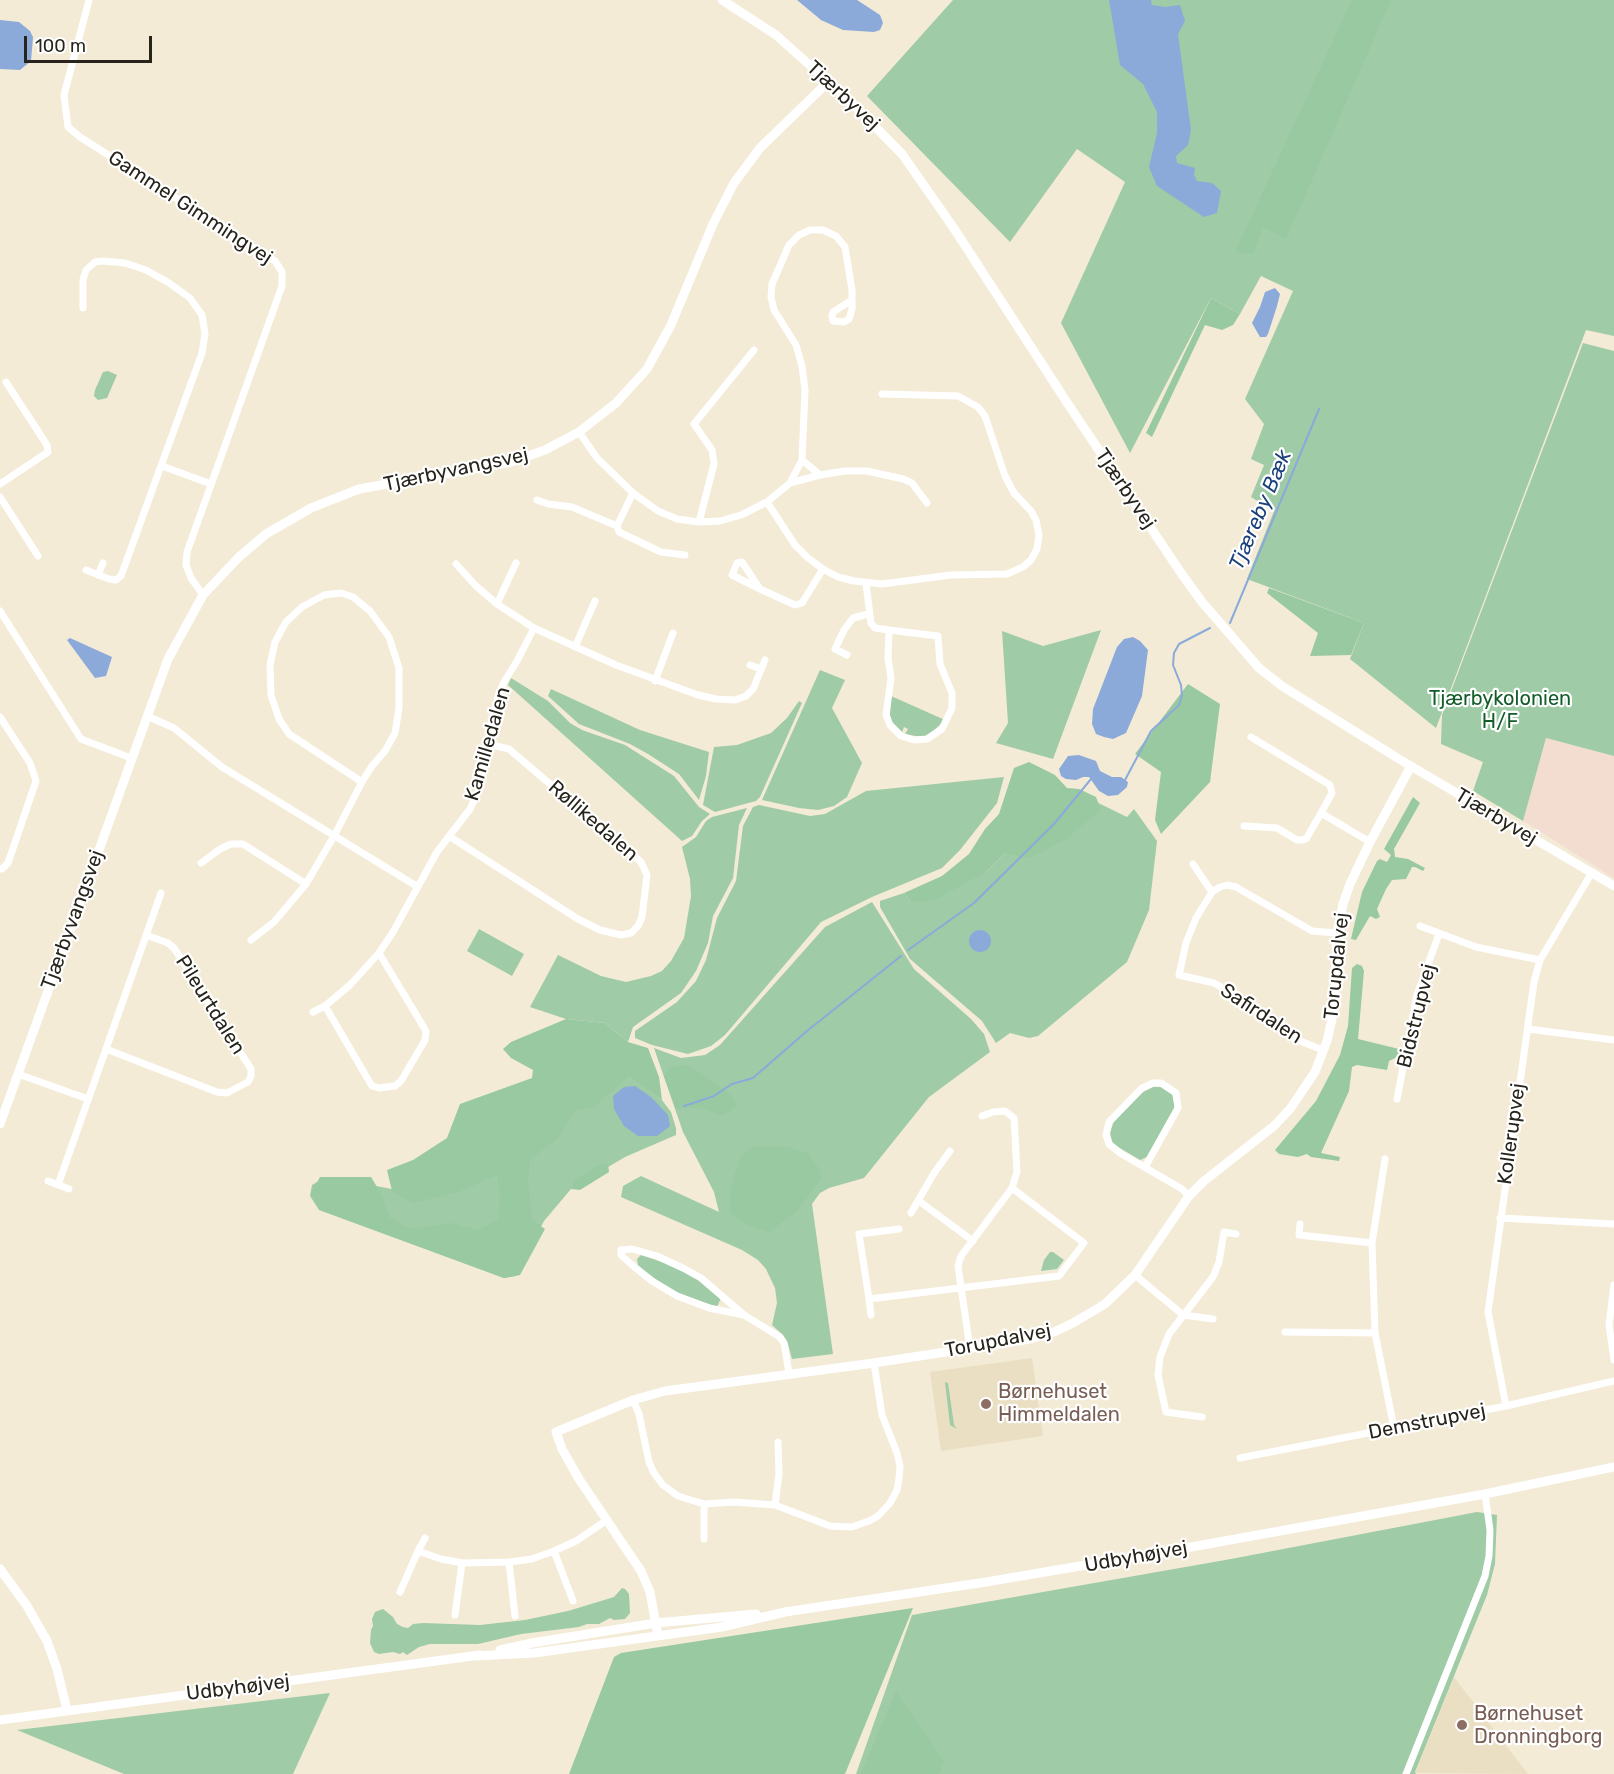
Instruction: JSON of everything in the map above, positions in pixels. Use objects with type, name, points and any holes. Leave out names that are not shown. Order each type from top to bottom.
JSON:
[{"type":"street","name":"Gammel Gimmingvej","points":[[89,0],[64,95],[68,127],[80,137],[275,261],[282,272],[282,286],[187,552],[186,565],[191,579],[203,595]]},
{"type":"street","name":"Tjærbyvej","points":[[722,0],[776,35],[879,129],[902,154],[953,227],[1181,573],[1236,644],[1258,668],[1282,686],[1412,766],[1614,886]]},
{"type":"street","name":"Tjærbyvangsvej","points":[[0,1124],[168,659],[203,595],[238,557],[257,542],[311,508],[359,489],[511,462],[545,450],[579,432],[616,403],[647,369],[671,325],[713,224],[734,183],[760,148],[828,81]]},
{"type":"street","points":[[579,432],[597,458],[633,493],[658,511],[677,519],[699,522],[720,521],[741,515],[767,502],[790,483],[802,459],[805,390],[802,366],[795,345],[774,310],[771,297],[772,284],[789,245],[799,235],[810,230],[824,230],[836,236],[845,247],[852,300]]},
{"type":"street","points":[[83,308],[83,280],[86,270],[95,262],[107,260],[125,262],[146,270],[190,298],[201,315],[205,334],[202,353],[121,576],[116,580],[86,570]]},
{"type":"street","points":[[699,522],[714,464],[712,450],[694,424],[754,350]]},
{"type":"street","points":[[0,484],[48,452],[47,445],[6,382]]},
{"type":"street","points":[[767,502],[795,545],[823,569],[838,577],[866,584],[951,575],[1007,574],[1023,567],[1031,560],[1037,549],[1039,535],[1036,520],[1031,511],[1014,493],[1005,476],[986,416],[978,407],[958,396],[882,394]]},
{"type":"street","points":[[802,459],[819,475]]},
{"type":"street","points":[[162,466],[211,484]]},
{"type":"street","points":[[790,483],[819,475],[845,471],[867,471],[887,474],[912,483],[927,503]]},
{"type":"street","points":[[633,493],[617,526],[619,532],[661,552],[685,555]]},
{"type":"street","points":[[0,497],[38,556]]},
{"type":"street","points":[[537,500],[572,507],[617,526]]},
{"type":"street","points":[[98,575],[103,563]]},
{"type":"street","points":[[497,604],[516,563]]},
{"type":"street","points":[[456,564],[497,604],[534,627],[655,681],[698,695],[735,700],[746,696],[753,689],[765,660]]},
{"type":"street","points":[[760,589],[795,605],[802,603],[823,569]]},
{"type":"street","points":[[866,584],[868,614],[875,628],[938,636],[940,664],[952,693],[952,708],[942,729],[927,739],[914,740],[901,736],[890,725],[886,715],[891,678],[888,658],[889,630]]},
{"type":"street","points":[[250,940],[274,922],[306,885],[362,782],[372,766],[386,751],[395,733],[399,708],[399,668],[389,637],[370,611],[353,597],[341,593],[324,595],[302,608],[286,622],[274,642],[270,665],[270,695],[279,720],[289,734],[362,782]]},
{"type":"street","points":[[576,647],[595,601]]},
{"type":"street","points":[[0,613],[81,739],[132,758]]},
{"type":"street","points":[[847,655],[835,649],[844,630],[853,618],[868,614]]},
{"type":"street","name":"Kamilledalen","points":[[313,1012],[325,1006],[350,985],[379,953],[449,836],[470,809],[479,790],[498,696],[534,627]]},
{"type":"street","points":[[655,681],[673,633]]},
{"type":"street","points":[[750,665],[761,669]]},
{"type":"street","points":[[147,716],[174,728],[222,767],[418,887]]},
{"type":"street","points":[[0,717],[30,763],[36,781],[8,863],[0,869]]},
{"type":"street","points":[[1244,826],[1277,828],[1297,840],[1306,839],[1332,793],[1330,785],[1251,737]]},
{"type":"street","name":"Røllikedalen","points":[[449,836],[578,919],[600,930],[621,935],[631,933],[638,926],[642,917],[647,875],[641,862],[509,749],[488,744]]},
{"type":"street","name":"Torupdalvej","points":[[658,1636],[650,1592],[644,1576],[579,1479],[562,1449],[556,1432],[633,1400],[665,1391],[1030,1339],[1054,1332],[1105,1305],[1135,1275],[1189,1196],[1204,1181],[1274,1126],[1290,1109],[1314,1072],[1323,1050],[1334,1010],[1337,933],[1350,884],[1370,842],[1412,766]]},
{"type":"street","points":[[1321,813],[1370,842]]},
{"type":"street","points":[[201,863],[231,844],[243,844],[306,885]]},
{"type":"street","points":[[1193,864],[1212,892],[1227,885],[1236,887],[1308,929],[1337,933]]},
{"type":"street","name":"Kollerupvej","points":[[1506,1406],[1488,1312],[1534,982],[1540,960],[1591,874]]},
{"type":"street","name":"Safirdalen","points":[[1212,892],[1196,918],[1186,943],[1179,975],[1214,983],[1256,1008],[1296,1039],[1323,1050]]},
{"type":"street","points":[[58,1185],[161,893]]},
{"type":"street","points":[[1420,926],[1476,947],[1540,960]]},
{"type":"street","name":"Bidstrupvej","points":[[1397,1099],[1418,996],[1439,934]]},
{"type":"street","name":"Pileurtdalen","points":[[106,1048],[217,1092],[227,1093],[248,1082],[251,1069],[174,948],[168,943],[146,935]]},
{"type":"street","points":[[325,1006],[372,1086],[379,1088],[395,1086],[401,1081],[425,1040],[426,1031],[379,953]]},
{"type":"street","points":[[1528,1029],[1614,1040]]},
{"type":"street","points":[[18,1074],[88,1099]]},
{"type":"street","points":[[1145,1167],[1178,1108],[1176,1093],[1161,1083],[1152,1083],[1142,1089],[1109,1122],[1106,1135],[1109,1144],[1145,1167],[1182,1189],[1189,1196]]},
{"type":"street","points":[[970,1349],[958,1266],[961,1256],[1012,1188],[1017,1172],[1014,1118],[1005,1111],[982,1116]]},
{"type":"street","points":[[911,1213],[934,1173],[950,1151]]},
{"type":"street","points":[[1385,1160],[1372,1243],[1375,1333],[1394,1428]]},
{"type":"street","points":[[48,1181],[69,1189]]},
{"type":"street","points":[[869,1299],[1059,1275],[1084,1243],[1012,1188]]},
{"type":"street","points":[[919,1201],[973,1241]]},
{"type":"street","points":[[1500,1218],[1614,1224]]},
{"type":"street","points":[[1300,1224],[1299,1234],[1372,1243]]},
{"type":"street","points":[[871,1314],[859,1234],[899,1229]]},
{"type":"street","points":[[1202,1417],[1166,1412],[1159,1377],[1160,1357],[1163,1346],[1183,1315],[1213,1278],[1219,1262],[1224,1232],[1236,1234]]},
{"type":"street","points":[[744,1315],[709,1308],[677,1296],[645,1275],[621,1255],[621,1250],[632,1249],[647,1253],[683,1268],[711,1286],[744,1315],[780,1337],[784,1343],[789,1373]]},
{"type":"street","points":[[1135,1275],[1183,1315],[1213,1318]]},
{"type":"street","points":[[1614,1285],[1609,1325],[1614,1360]]},
{"type":"street","points":[[1285,1332],[1375,1333]]},
{"type":"street","points":[[633,1400],[639,1414],[649,1462],[654,1473],[663,1485],[678,1496],[704,1504],[734,1502],[775,1505],[830,1526],[852,1527],[878,1515],[890,1503],[897,1490],[900,1466],[882,1415],[874,1363]]},
{"type":"street","name":"Demstrupvej","points":[[1240,1458],[1506,1406],[1614,1381]]},
{"type":"street","points":[[775,1505],[779,1474],[778,1442]]},
{"type":"street","name":"Udbyhøjvej","points":[[476,1656],[531,1643],[656,1623],[785,1612],[1123,1559],[1485,1494],[1614,1467]]},
{"type":"street","points":[[1406,1774],[1485,1576],[1489,1556],[1490,1530],[1485,1494]]},
{"type":"street","points":[[704,1504],[704,1539]]},
{"type":"street","points":[[418,1551],[462,1563],[532,1559],[576,1541],[607,1520]]},
{"type":"street","points":[[400,1592],[425,1538]]},
{"type":"street","points":[[554,1551],[573,1602]]},
{"type":"street","points":[[509,1562],[515,1616]]},
{"type":"street","points":[[454,1616],[462,1563]]},
{"type":"street","points":[[0,1569],[27,1606],[47,1641],[57,1669],[67,1710]]},
{"type":"street","name":"Udbyhøjvej","points":[[0,1720],[476,1656],[534,1653],[658,1636],[722,1627],[785,1612]]},
{"type":"shaded area","points":[[1546,738],[1614,756],[1614,878],[1523,821]]},
{"type":"shaded area","name":"Børnehuset Himmeldalen","points":[[1032,1358],[1043,1436],[941,1451],[930,1372]]},
{"type":"shaded area","name":"Børnehuset Dronningborg","points":[[1454,1677],[1528,1774],[1415,1773]]},
{"type":"green space","points":[[953,0],[1614,0],[1614,336],[1586,330],[1436,728],[1350,659],[1364,623],[1247,579],[1274,511],[1251,497],[1264,465],[1251,459],[1264,424],[1245,399],[1293,291],[1261,276],[1240,314],[1211,298],[1130,453],[1061,323],[1125,182],[1077,149],[1010,242],[867,96]]},
{"type":"green space","points":[[1352,0],[1391,0],[1286,239],[1263,227],[1253,254],[1235,252]]},
{"type":"green space","points":[[1211,298],[1240,314],[1233,325],[1222,330],[1205,325],[1152,437],[1146,433]]},
{"type":"green space","name":"Tjærbykolonien H/F","points":[[1583,343],[1614,351],[1614,756],[1546,738],[1523,821],[1473,791],[1483,762],[1441,744],[1442,715]]},
{"type":"green space","points":[[108,371],[117,375],[107,398],[98,400],[94,396],[95,390],[103,372]]},
{"type":"green space","points":[[1269,588],[1364,623],[1351,655],[1310,656],[1318,633],[1267,593]]},
{"type":"green space","points":[[1101,630],[1053,759],[996,743],[1008,723],[1002,631],[1043,646]]},
{"type":"green space","points":[[820,670],[845,680],[832,708],[862,763],[847,797],[834,806],[818,810],[762,800]]},
{"type":"green space","points":[[511,678],[548,701],[570,723],[582,730],[625,745],[674,776],[699,807],[710,814],[692,836],[682,841],[508,685]]},
{"type":"green space","points":[[1188,684],[1220,704],[1210,782],[1161,834],[1155,820],[1161,772],[1135,754]]},
{"type":"green space","points":[[551,689],[640,730],[709,752],[706,776],[699,800],[679,774],[648,754],[630,744],[579,724],[548,696]]},
{"type":"green space","points":[[891,696],[945,720],[929,735],[921,737],[905,734],[908,729],[904,727],[902,732],[892,722]]},
{"type":"green space","points":[[799,701],[802,703],[760,797],[756,801],[715,812],[703,805],[714,747],[737,745],[771,733],[787,718]]},
{"type":"green space","points":[[1029,762],[1055,775],[1067,788],[1079,789],[1096,797],[1101,810],[1066,839],[1030,858],[1005,853],[986,872],[934,900],[911,902],[904,893],[942,876],[969,854],[985,829],[999,814],[1014,768]]},
{"type":"green space","points":[[1004,777],[997,803],[960,850],[942,868],[872,897],[821,922],[725,1035],[711,1046],[688,1054],[635,1038],[635,1031],[677,1002],[696,981],[706,960],[717,918],[736,881],[743,826],[753,807],[759,805],[810,816],[825,814],[866,791]]},
{"type":"green space","points":[[1082,795],[1127,817],[1134,809],[1157,841],[1149,910],[1127,962],[1038,1036],[1029,1038],[1010,1033],[996,1043],[982,1021],[910,959],[880,907],[880,901],[904,893],[911,902],[986,872],[1005,853]]},
{"type":"green space","points":[[1413,797],[1420,803],[1394,849],[1395,857],[1408,859],[1425,868],[1423,871],[1412,867],[1406,879],[1392,880],[1377,909],[1380,917],[1376,919],[1370,916],[1356,940],[1351,939],[1362,892],[1377,861],[1380,859],[1387,862],[1391,855],[1384,849]]},
{"type":"green space","points":[[747,808],[739,825],[733,878],[713,916],[708,943],[696,971],[681,993],[633,1027],[628,1042],[605,1023],[566,1019],[530,1007],[558,955],[601,976],[626,982],[662,971],[671,961],[684,938],[691,896],[690,879],[682,847],[696,837],[706,821],[712,817]]},
{"type":"green space","points":[[872,902],[914,969],[971,1019],[984,1034],[990,1052],[929,1097],[864,1178],[829,1188],[820,1193],[812,1204],[833,1354],[792,1359],[783,1335],[772,1325],[777,1303],[775,1288],[766,1269],[758,1260],[742,1250],[621,1197],[623,1186],[641,1176],[719,1212],[714,1192],[683,1132],[654,1048],[681,1058],[705,1055],[720,1045],[825,927]]},
{"type":"green space","points":[[479,929],[524,954],[512,976],[467,951]]},
{"type":"green space","points":[[1357,964],[1362,966],[1364,971],[1358,1039],[1399,1049],[1399,1056],[1389,1061],[1387,1070],[1357,1065],[1352,1067],[1349,1091],[1321,1153],[1340,1157],[1339,1161],[1311,1157],[1307,1154],[1298,1157],[1279,1154],[1275,1150],[1316,1101],[1340,1055],[1348,1026],[1352,968]]},
{"type":"green space","points":[[566,1019],[605,1023],[628,1042],[648,1048],[659,1077],[662,1100],[629,1076],[594,1107],[574,1111],[558,1138],[530,1159],[528,1180],[532,1220],[545,1229],[520,1275],[504,1278],[320,1210],[311,1193],[320,1177],[371,1177],[382,1195],[389,1217],[410,1229],[451,1223],[478,1230],[498,1220],[500,1195],[497,1175],[461,1191],[413,1203],[392,1191],[387,1170],[413,1160],[447,1138],[460,1104],[532,1078],[533,1070],[511,1058],[503,1049],[511,1042]]},
{"type":"green space","points":[[684,1065],[701,1073],[733,1097],[736,1106],[723,1116],[700,1107],[676,1109],[664,1076],[670,1067]]},
{"type":"green space","points":[[629,1075],[662,1100],[671,1112],[676,1135],[625,1157],[571,1189],[544,1221],[516,1276],[504,1278],[319,1210],[310,1196],[312,1185],[317,1182],[376,1186],[424,1195]]},
{"type":"green space","points":[[1153,1087],[1162,1087],[1172,1094],[1175,1108],[1147,1157],[1140,1160],[1113,1144],[1110,1133],[1114,1121],[1141,1093]]},
{"type":"green space","points":[[754,1146],[789,1147],[809,1154],[820,1171],[821,1179],[796,1212],[769,1232],[743,1223],[730,1213],[730,1191],[740,1158]]},
{"type":"green space","points":[[600,1164],[608,1164],[609,1172],[580,1190],[571,1189],[575,1180]]},
{"type":"green space","points":[[1050,1252],[1064,1260],[1057,1269],[1041,1271],[1044,1260]]},
{"type":"green space","points":[[641,1255],[693,1276],[721,1298],[717,1307],[676,1292],[662,1284],[638,1266],[637,1259]]},
{"type":"green space","points":[[945,1382],[948,1383],[954,1425],[957,1429],[950,1425]]},
{"type":"green space","points":[[1477,1512],[1497,1515],[1495,1564],[1487,1595],[1416,1774],[856,1774],[912,1615],[1231,1559]]},
{"type":"green space","points":[[622,1588],[629,1594],[630,1613],[625,1619],[610,1618],[599,1624],[521,1634],[478,1644],[430,1644],[419,1647],[407,1655],[403,1652],[379,1654],[374,1652],[370,1643],[372,1619],[375,1612],[383,1609],[393,1617],[397,1624],[408,1628],[413,1624],[423,1623],[480,1625],[525,1620],[568,1611],[614,1597]]},
{"type":"green space","points":[[913,1608],[845,1774],[569,1774],[614,1657],[621,1653]]},
{"type":"green space","points":[[896,1691],[944,1761],[939,1774],[861,1774]]},
{"type":"green space","points":[[330,1693],[293,1774],[124,1774],[17,1730]]},
{"type":"water","points":[[797,0],[857,0],[880,15],[883,23],[880,30],[874,32],[843,30],[821,20]]},
{"type":"water","points":[[1109,0],[1151,0],[1152,5],[1165,7],[1180,5],[1185,21],[1178,34],[1191,130],[1188,145],[1176,156],[1177,163],[1195,168],[1194,175],[1197,181],[1212,183],[1221,191],[1217,213],[1204,217],[1157,186],[1149,167],[1157,133],[1157,112],[1143,84],[1120,65]]},
{"type":"water","points":[[0,20],[19,22],[30,31],[33,37],[31,61],[20,70],[0,69]]},
{"type":"water","points":[[1275,288],[1280,294],[1277,306],[1268,334],[1266,337],[1260,337],[1252,323],[1265,292]]},
{"type":"water","points":[[1133,637],[1148,650],[1142,696],[1126,733],[1113,739],[1104,737],[1096,734],[1092,724],[1093,709],[1117,647],[1124,639]]},
{"type":"water","points":[[70,638],[112,657],[106,676],[95,678],[67,640]]},
{"type":"water","points":[[1079,755],[1096,761],[1100,771],[1112,777],[1121,777],[1128,782],[1127,787],[1118,795],[1108,796],[1099,791],[1089,777],[1076,780],[1061,776],[1059,769],[1068,756]]},
{"type":"water","points":[[980,930],[988,933],[991,941],[988,949],[980,952],[972,949],[969,941],[972,933]]},
{"type":"water","points":[[635,1086],[651,1097],[668,1115],[670,1126],[657,1136],[638,1136],[624,1126],[614,1109],[613,1096],[624,1087]]},
{"type":"waterway","name":"Tjæreby Bæk","points":[[1230,623],[1319,409]]},
{"type":"waterway","name":"Tjæreby Bæk","points":[[1125,780],[1151,731],[1179,705],[1182,695],[1181,685],[1173,665],[1174,653],[1179,644],[1210,628]]},
{"type":"waterway","points":[[908,950],[974,903],[1054,824],[1091,779]]},
{"type":"waterway","points":[[684,1106],[714,1096],[732,1084],[753,1078],[807,1031],[901,956]]},
{"type":"place","name":"Børnehuset Himmeldalen","points":[[986,1404]]},
{"type":"place","name":"Børnehuset Dronningborg","points":[[1462,1725]]}]
